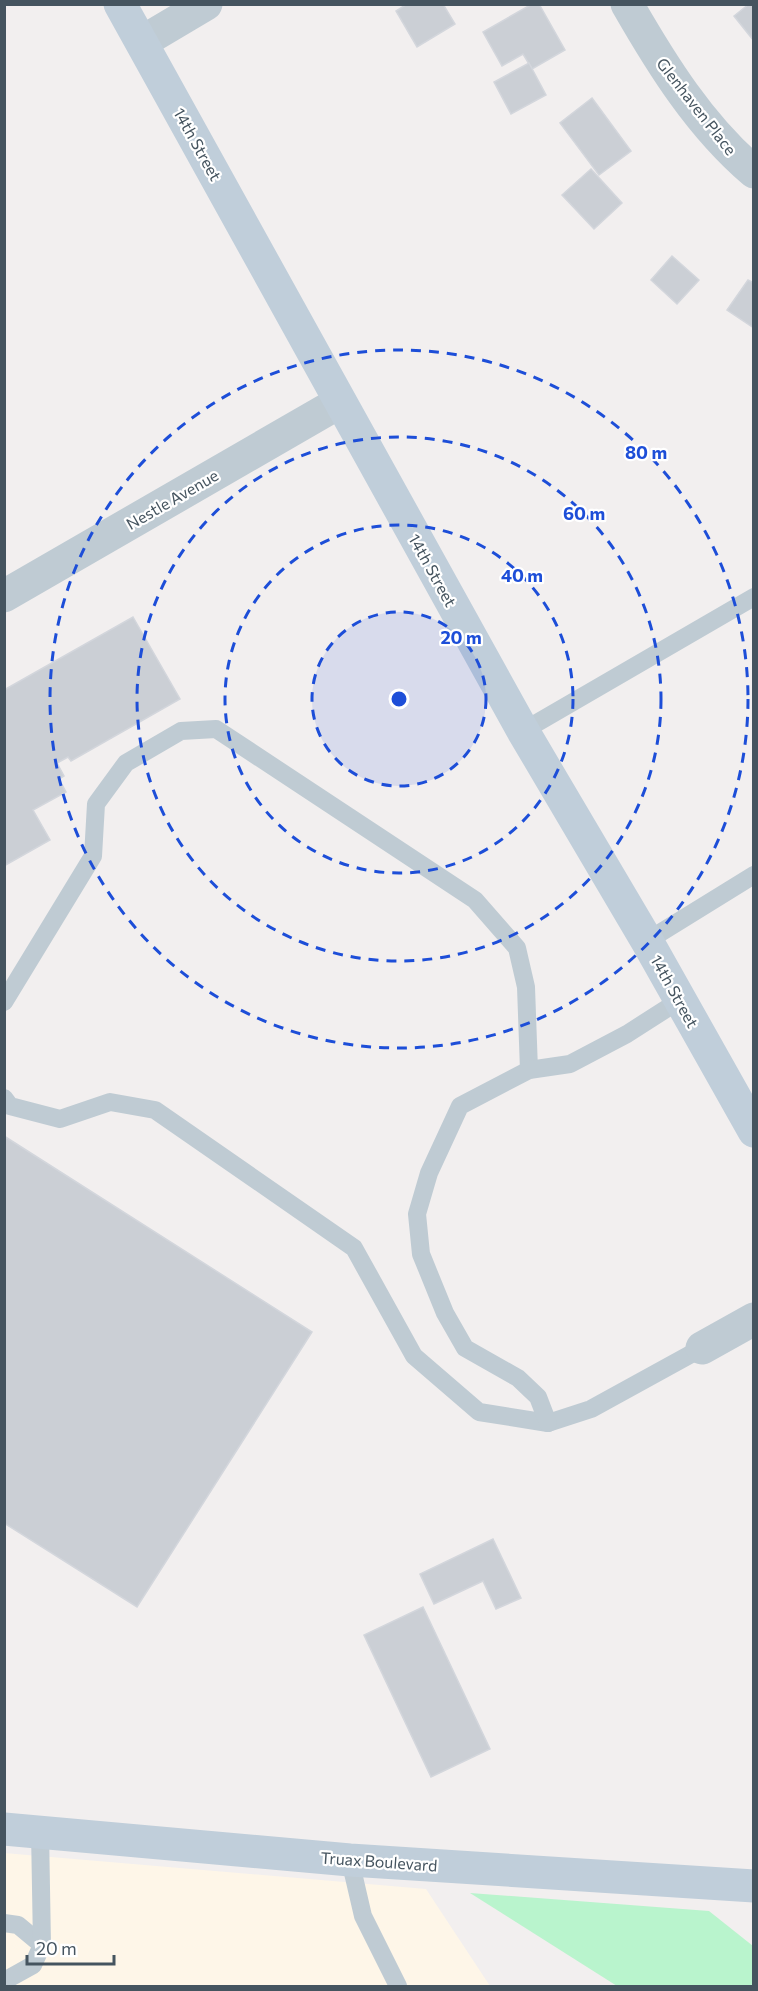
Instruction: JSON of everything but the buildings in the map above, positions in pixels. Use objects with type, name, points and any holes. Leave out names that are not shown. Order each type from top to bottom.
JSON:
[{"type":"street","name":"14th Street","points":[[120,4],[523,731],[647,941],[753,1131]]},
{"type":"street","points":[[142,42],[206,4]]},
{"type":"street","name":"Glenhaven Place","points":[[627,4],[668,75],[731,153],[753,172]]},
{"type":"street","name":"Nestle Avenue","points":[[4,596],[340,402]]},
{"type":"street","points":[[702,1348],[753,1319]]},
{"type":"street","name":"Truax Boulevard","points":[[4,1829],[350,1860],[753,1886]]},
{"type":"lane","points":[[523,731],[753,597]]},
{"type":"lane","points":[[4,1002],[93,856],[96,804],[126,763],[181,731],[216,729],[475,900],[517,948],[526,987],[529,1070]]},
{"type":"lane","points":[[647,941],[753,875]]},
{"type":"lane","points":[[548,1423],[538,1397],[518,1378],[465,1348],[445,1313],[421,1254],[417,1214],[429,1173],[460,1106],[529,1070],[570,1064],[627,1034],[680,1000]]},
{"type":"lane","points":[[4,1098],[10,1106],[60,1119],[110,1102],[155,1110],[354,1248],[414,1356],[479,1412],[548,1423],[591,1409],[702,1348]]},
{"type":"lane","points":[[4,1981],[33,1965],[42,1945],[40,1831]]},
{"type":"lane","points":[[350,1860],[363,1916],[398,1986]]},
{"type":"lane","points":[[4,1923],[18,1925],[42,1945]]},
{"type":"shaded area","points":[[4,1853],[426,1889],[490,1986],[5,1986]]},
{"type":"green space","points":[[470,1893],[709,1911],[753,1946],[753,1986],[617,1986]]}]
